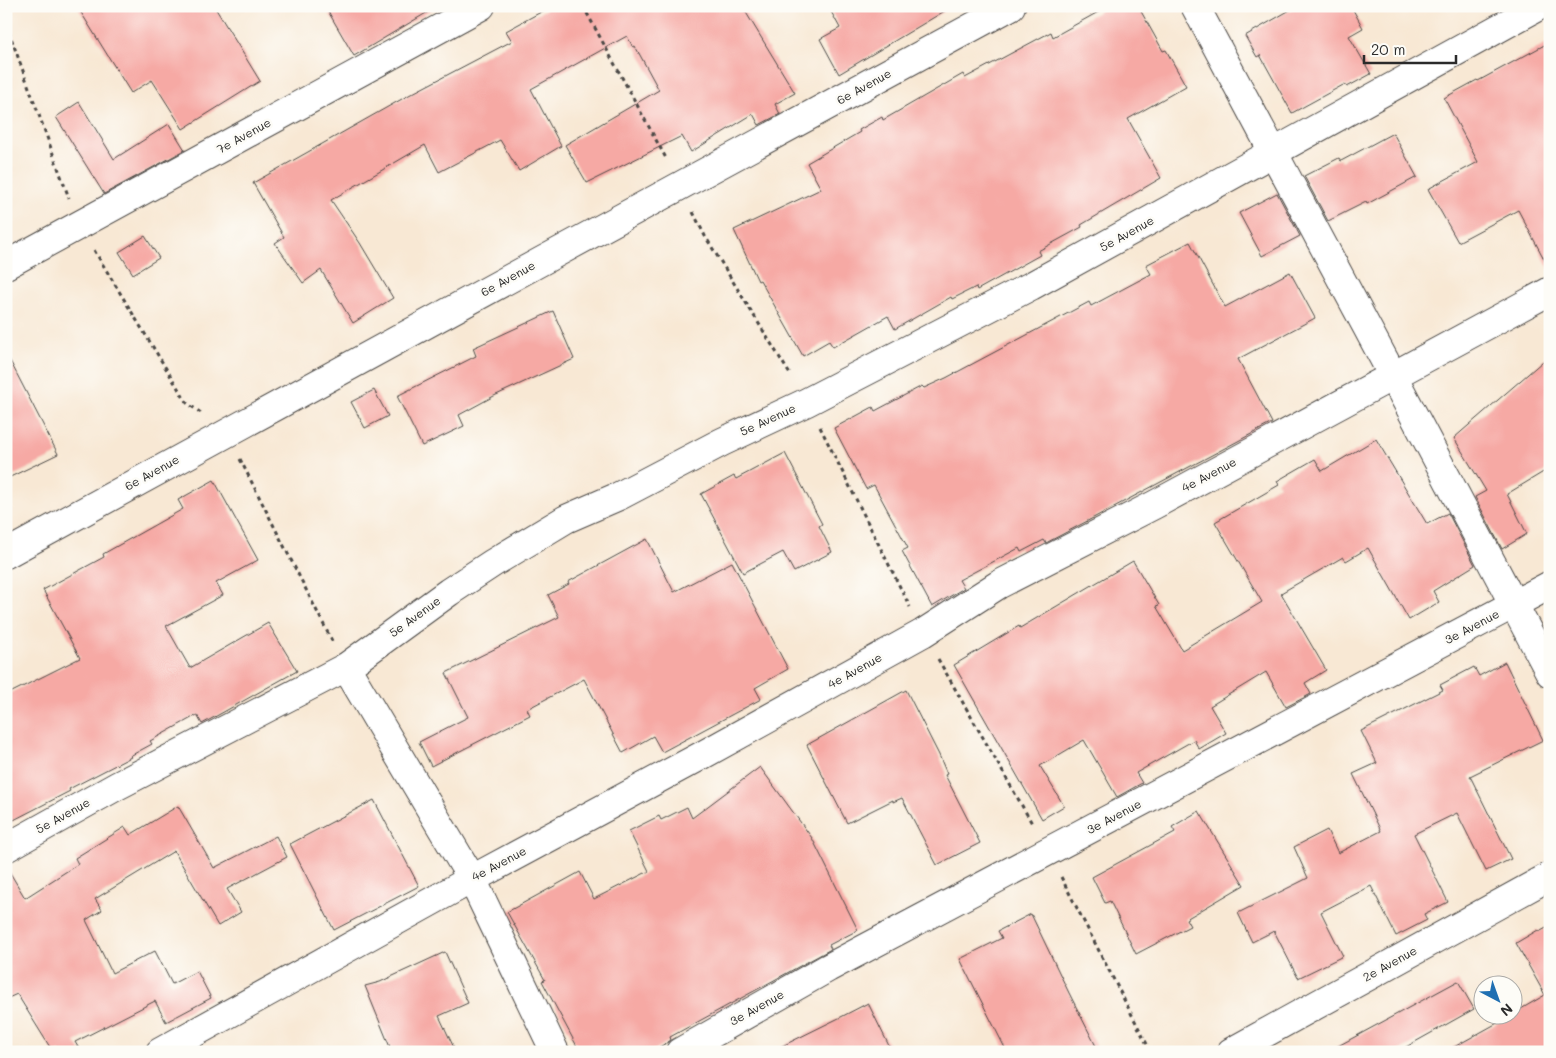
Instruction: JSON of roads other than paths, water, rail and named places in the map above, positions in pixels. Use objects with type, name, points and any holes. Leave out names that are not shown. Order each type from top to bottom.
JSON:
[{"type":"street","name":"7e Avenue","points":[[6,265],[481,6]]},
{"type":"street","name":"6e Avenue","points":[[6,554],[545,258],[682,186],[1011,6]]},
{"type":"street","points":[[1195,6],[1550,673]]},
{"type":"street","name":"5e Avenue","points":[[6,848],[118,786],[346,667],[449,592],[566,519],[619,496],[722,442],[807,402],[1031,286],[1538,6]]},
{"type":"street","name":"4e Avenue","points":[[160,1052],[923,633],[998,585],[1154,505],[1550,291]]},
{"type":"street","name":"3e Avenue","points":[[680,1052],[828,968],[1550,585]]},
{"type":"street","points":[[346,667],[472,879],[555,1052]]},
{"type":"street","name":"2e Avenue","points":[[1231,1052],[1550,876]]}]
